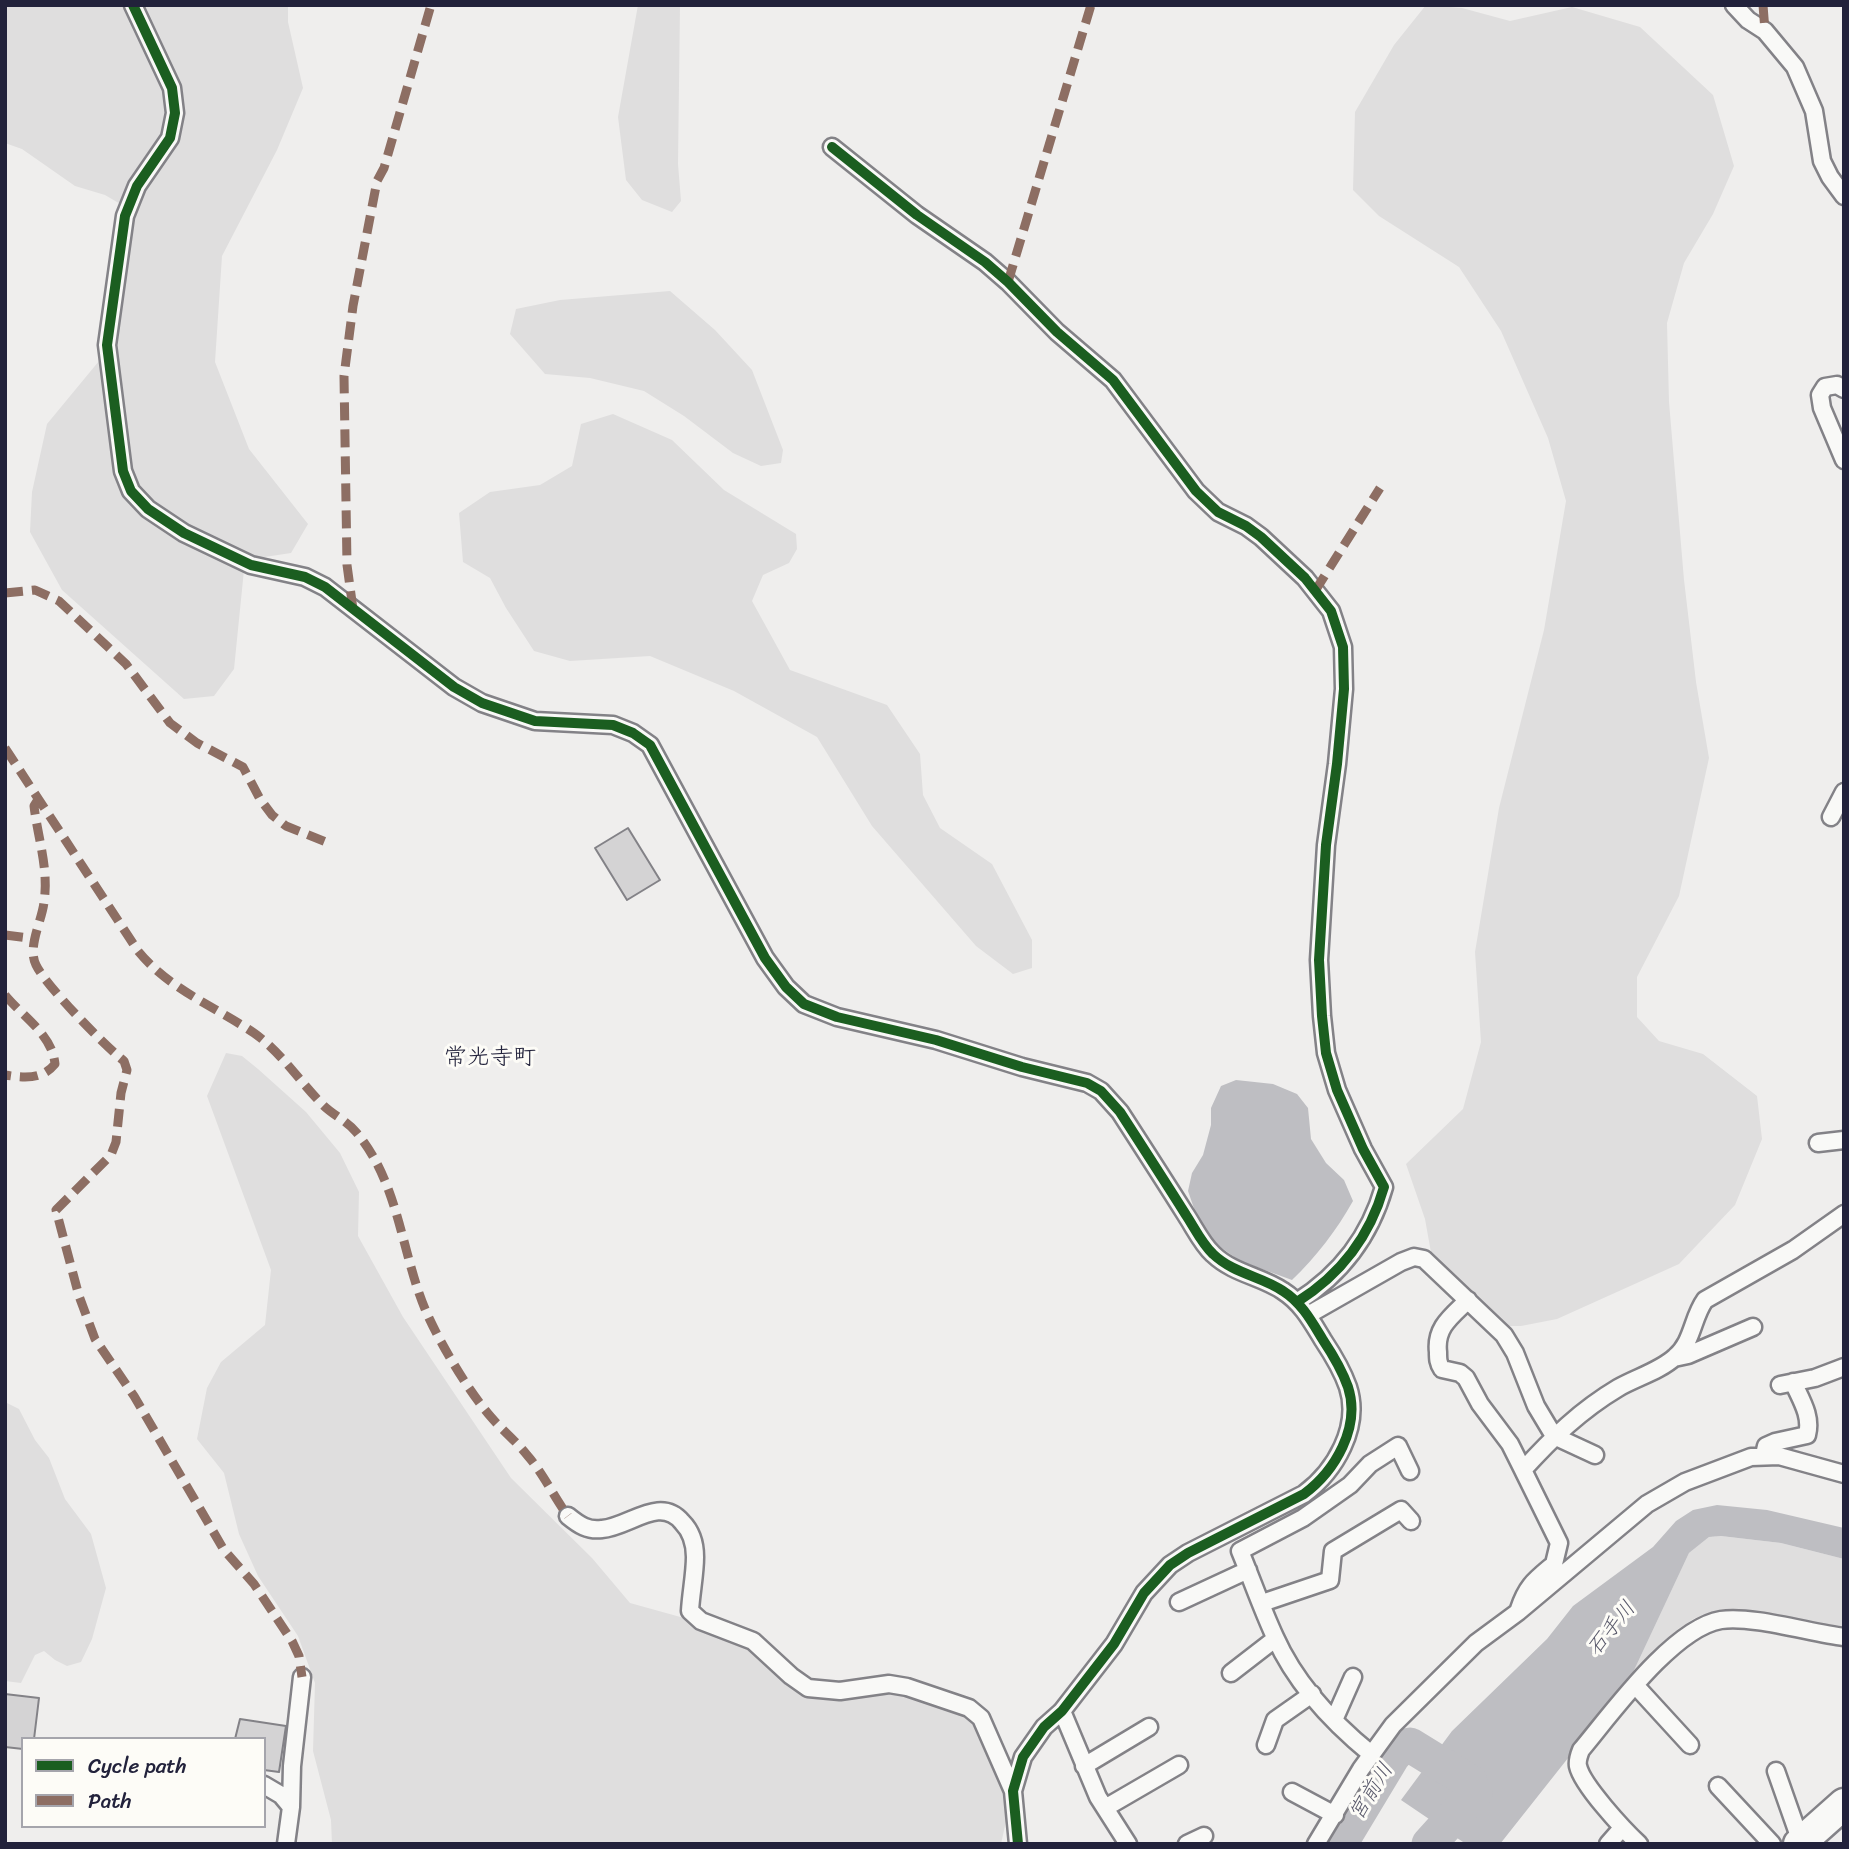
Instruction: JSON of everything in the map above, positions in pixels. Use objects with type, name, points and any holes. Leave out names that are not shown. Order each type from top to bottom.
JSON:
[{"type":"highway","points":[[1791,1843],[1844,1804]]},
{"type":"street","points":[[133,5],[172,88],[175,113],[170,138],[137,186],[125,216],[107,345],[122,471],[131,491],[148,509],[225,554],[251,565],[305,578],[326,587],[454,687],[482,704],[535,721],[613,725],[633,733],[650,745],[765,958],[786,987],[804,1004],[837,1017],[936,1040],[1023,1067],[1087,1083],[1101,1091],[1119,1112],[1211,1253],[1234,1270],[1283,1290],[1297,1302],[1308,1315],[1339,1367],[1349,1389],[1352,1408],[1348,1432],[1329,1471],[1304,1493],[1188,1553],[1170,1566],[1144,1593],[1114,1644],[1062,1711],[1044,1727],[1023,1757],[1013,1791]]},
{"type":"street","points":[[1734,5],[1748,20],[1765,30],[1795,67],[1814,111],[1822,161],[1829,177],[1844,196]]},
{"type":"street","points":[[832,147],[917,215],[985,262],[1008,282],[1057,332],[1113,380],[1195,491],[1218,512],[1261,537],[1305,578],[1331,611],[1343,648],[1344,689],[1326,845],[1319,960],[1322,1016],[1326,1053],[1336,1090],[1384,1187],[1377,1212],[1357,1246],[1338,1271],[1297,1302]]},
{"type":"street","points":[[1844,389],[1837,385],[1825,387],[1820,395],[1822,408],[1844,460]]},
{"type":"street","points":[[1831,817],[1844,792]]},
{"type":"street","points":[[1818,1143],[1844,1140]]},
{"type":"street","points":[[1675,1358],[1687,1343],[1705,1300],[1793,1250],[1844,1214]]},
{"type":"street","points":[[1308,1315],[1401,1262],[1414,1257],[1424,1259],[1504,1335],[1515,1353],[1536,1406],[1554,1436],[1595,1455]]},
{"type":"street","points":[[1468,1300],[1443,1325],[1438,1334],[1439,1364],[1442,1368],[1460,1373],[1466,1378],[1480,1404],[1510,1444],[1559,1543],[1554,1564],[1531,1583],[1524,1593],[1518,1612]]},
{"type":"street","points":[[1523,1470],[1571,1420],[1617,1389],[1675,1358],[1753,1327]]},
{"type":"street","points":[[1764,1455],[1766,1446],[1807,1435],[1807,1414],[1787,1384],[1844,1367]]},
{"type":"street","points":[[1371,1754],[1334,1720],[1293,1670],[1275,1639],[1240,1551],[1303,1518],[1350,1485],[1370,1464],[1398,1447],[1410,1471]]},
{"type":"street","points":[[1317,1844],[1371,1754],[1393,1725],[1476,1643],[1518,1612],[1647,1504],[1685,1482],[1736,1461],[1764,1455],[1844,1474]]},
{"type":"street","points":[[1262,1603],[1330,1580],[1333,1551],[1401,1510],[1411,1521]]},
{"type":"street","points":[[568,1516],[583,1528],[603,1529],[654,1511],[668,1511],[680,1519],[693,1541],[695,1556],[690,1611],[701,1621],[753,1641],[808,1688],[840,1691],[889,1684],[907,1687],[969,1708],[981,1718],[1013,1791],[1018,1844]]},
{"type":"street","points":[[1179,1602],[1248,1570]]},
{"type":"street","points":[[1639,1844],[1622,1828],[1583,1777],[1578,1762],[1581,1750],[1635,1685],[1685,1635],[1722,1619],[1746,1620],[1844,1637]]},
{"type":"street","points":[[1231,1673],[1275,1639]]},
{"type":"street","points":[[286,1844],[302,1677]]},
{"type":"street","points":[[1334,1720],[1353,1677]]},
{"type":"street","points":[[1635,1685],[1690,1745]]},
{"type":"street","points":[[1266,1745],[1275,1720],[1312,1693]]},
{"type":"street","points":[[1062,1711],[1084,1766],[1105,1808],[1128,1844]]},
{"type":"street","points":[[1084,1766],[1149,1727]]},
{"type":"street","points":[[1105,1808],[1179,1765]]},
{"type":"street","points":[[1776,1771],[1791,1843]]},
{"type":"street","points":[[266,1786],[281,1795],[291,1807]]},
{"type":"street","points":[[1718,1786],[1791,1843]]},
{"type":"street","points":[[1292,1792],[1335,1815]]},
{"type":"street","points":[[1608,1844],[1622,1828]]},
{"type":"street","points":[[1187,1844],[1204,1836]]},
{"type":"shaded area","points":[[5,5],[288,5],[288,22],[303,88],[277,150],[222,256],[215,362],[249,449],[308,524],[291,553],[245,560],[234,669],[214,696],[184,699],[62,590],[30,532],[32,492],[47,424],[118,338],[134,212],[105,195],[75,186],[22,149],[5,143]]},
{"type":"shaded area","points":[[638,5],[680,5],[678,164],[681,201],[672,212],[642,200],[626,180],[618,117]]},
{"type":"shaded area","points":[[1426,5],[1462,8],[1510,21],[1572,7],[1640,27],[1713,95],[1734,166],[1713,214],[1684,263],[1667,323],[1669,402],[1684,580],[1696,682],[1709,758],[1679,896],[1637,977],[1637,1017],[1659,1041],[1703,1054],[1757,1096],[1762,1139],[1735,1205],[1679,1264],[1557,1319],[1521,1326],[1503,1326],[1432,1258],[1425,1219],[1406,1164],[1463,1109],[1481,1042],[1475,952],[1499,808],[1544,630],[1566,501],[1548,438],[1501,331],[1459,267],[1379,216],[1353,190],[1355,112],[1394,45]]},
{"type":"shaded area","points":[[670,291],[715,330],[752,370],[783,450],[781,463],[761,466],[733,453],[684,416],[644,391],[590,378],[545,374],[510,334],[516,309],[560,300]]},
{"type":"shaded area","points":[[613,414],[672,440],[724,490],[796,534],[797,549],[789,563],[763,575],[752,601],[790,670],[887,705],[920,754],[923,795],[940,828],[992,864],[1032,940],[1032,968],[1013,974],[976,946],[872,826],[817,737],[734,691],[650,656],[570,661],[534,651],[490,578],[463,562],[459,513],[490,492],[540,485],[572,466],[581,424]]},
{"type":"shaded area","points":[[226,1053],[242,1056],[258,1069],[306,1112],[340,1153],[359,1192],[358,1236],[403,1317],[511,1478],[592,1558],[630,1603],[684,1618],[764,1652],[817,1684],[888,1686],[956,1705],[995,1732],[1009,1765],[1008,1812],[1001,1844],[332,1844],[331,1820],[313,1751],[315,1683],[298,1636],[258,1576],[239,1534],[224,1473],[197,1439],[207,1388],[221,1362],[265,1325],[271,1270],[207,1096]]},
{"type":"shaded area","points":[[5,1402],[19,1409],[35,1440],[49,1458],[65,1499],[91,1534],[106,1588],[92,1639],[81,1662],[67,1666],[44,1651],[35,1655],[21,1683],[5,1681]]},
{"type":"shaded area","points":[[1709,1537],[1781,1543],[1844,1559],[1844,1628],[1745,1610],[1721,1610],[1695,1618],[1678,1629],[1629,1681],[1689,1553]]},
{"type":"water","points":[[1236,1080],[1273,1084],[1297,1094],[1308,1108],[1311,1139],[1326,1163],[1344,1180],[1353,1201],[1326,1243],[1292,1280],[1240,1261],[1216,1244],[1199,1223],[1188,1191],[1192,1173],[1203,1155],[1211,1125],[1211,1108],[1221,1086]]},
{"type":"water","points":[[1717,1505],[1767,1510],[1844,1528],[1844,1559],[1781,1543],[1721,1536],[1709,1537],[1689,1553],[1629,1681],[1500,1844],[1466,1844],[1401,1800],[1452,1731],[1547,1639],[1573,1606],[1653,1547],[1676,1521],[1693,1510]]},
{"type":"building","points":[[628,828],[660,880],[627,900],[595,848]]},
{"type":"building","points":[[5,1694],[39,1698],[34,1737],[21,1737],[21,1749],[5,1747]]},
{"type":"building","points":[[240,1719],[286,1726],[279,1772],[266,1770],[266,1737],[236,1737]]},
{"type":"waterway","name":"宮前川","points":[[1340,1844],[1401,1747],[1410,1745],[1470,1782]]},
{"type":"waterway","name":"石手川","points":[[1429,1844],[1475,1793]]},
{"type":"marked path","points":[[353,609],[347,565],[344,376],[353,306],[377,181],[384,168],[431,5]]},
{"type":"marked path","points":[[1008,282],[1091,5]]},
{"type":"marked path","points":[[1763,5],[1765,31]]},
{"type":"marked path","points":[[1315,591],[1380,488]]},
{"type":"marked path","points":[[5,593],[35,590],[59,601],[126,664],[170,723],[197,743],[243,767],[272,815],[286,826],[331,844]]},
{"type":"marked path","points":[[5,748],[138,951],[178,987],[264,1041],[323,1105],[356,1132],[382,1175],[420,1295],[442,1343],[474,1395],[533,1462],[568,1516]]},
{"type":"marked path","points":[[39,798],[34,806],[44,866],[45,890],[33,950],[36,965],[63,1001],[124,1061],[127,1070],[121,1093],[116,1142],[111,1155],[56,1210],[79,1296],[95,1339],[134,1396],[224,1550],[254,1584],[292,1641],[299,1656],[302,1677]]},
{"type":"marked path","points":[[5,935],[36,939]]},
{"type":"marked path","points":[[5,995],[43,1035],[53,1053],[55,1064],[38,1075],[5,1075]]},
{"type":"cycle path","points":[[133,5],[172,88],[175,113],[170,138],[137,186],[125,216],[107,345],[123,471],[131,491],[148,509],[184,533],[251,565],[305,577],[325,587],[454,687],[482,703],[535,721],[613,725],[633,733],[650,745],[765,958],[786,987],[804,1004],[837,1017],[936,1040],[1022,1067],[1087,1083],[1101,1091],[1120,1112],[1209,1250],[1221,1261],[1275,1286],[1296,1301],[1311,1320],[1343,1375],[1351,1402],[1351,1417],[1342,1447],[1326,1473],[1304,1494],[1188,1553],[1170,1565],[1144,1593],[1114,1644],[1062,1711],[1044,1727],[1023,1757],[1013,1791],[1018,1844]]},
{"type":"cycle path","points":[[832,147],[917,215],[985,262],[1008,282],[1057,332],[1113,380],[1196,491],[1218,512],[1261,537],[1305,578],[1331,611],[1343,647],[1344,689],[1326,845],[1319,960],[1322,1016],[1326,1053],[1337,1090],[1363,1149],[1384,1187],[1371,1222],[1351,1253],[1327,1280],[1297,1302]]},
{"type":"district","name":"常光寺町","points":[[490,1058]]}]
